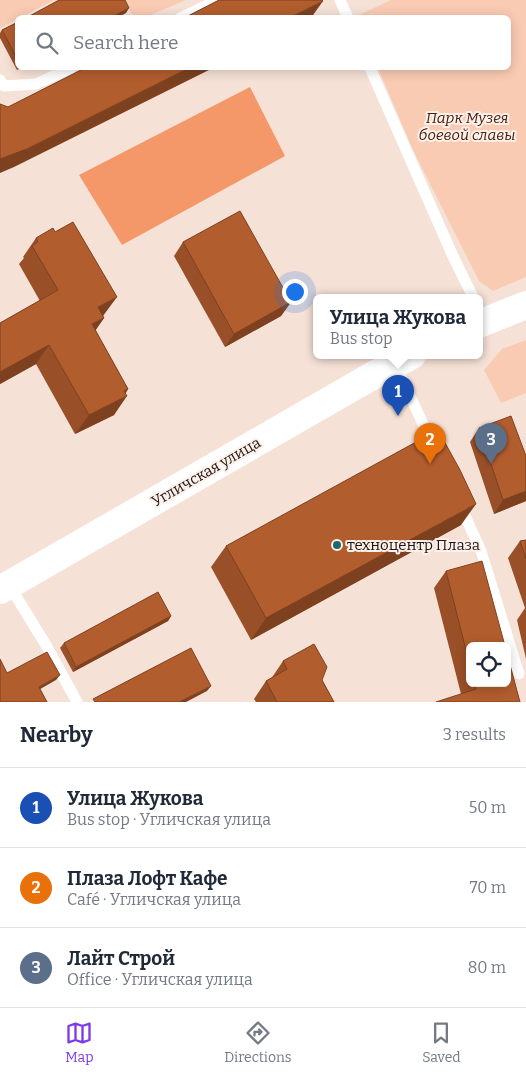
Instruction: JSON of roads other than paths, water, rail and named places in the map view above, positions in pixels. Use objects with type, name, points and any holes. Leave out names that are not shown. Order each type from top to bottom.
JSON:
[{"type":"main road","points":[[483,312],[526,306]]},
{"type":"main road","name":"Угличская улица","points":[[5,587],[404,359]]},
{"type":"lane","points":[[186,15],[218,0]]},
{"type":"lane","points":[[340,0],[347,15]]},
{"type":"lane","points":[[0,80],[4,86],[36,84],[68,70]]},
{"type":"lane","points":[[371,70],[470,294]]},
{"type":"lane","points":[[404,359],[438,457]]},
{"type":"lane","points":[[454,491],[481,552],[519,674]]},
{"type":"lane","points":[[5,587],[46,645],[77,702]]},
{"type":"place","name":"Улица Жукова","points":[[398,416]]},
{"type":"place","name":"Плаза Лофт Кафе","points":[[430,464]]},
{"type":"place","name":"Лайт Строй","points":[[491,464]]},
{"type":"place","name":"техноцентр Плаза","points":[[337,545]]},
{"type":"park label","name":"Парк Музея боевой славы","points":[[467,126]]}]
